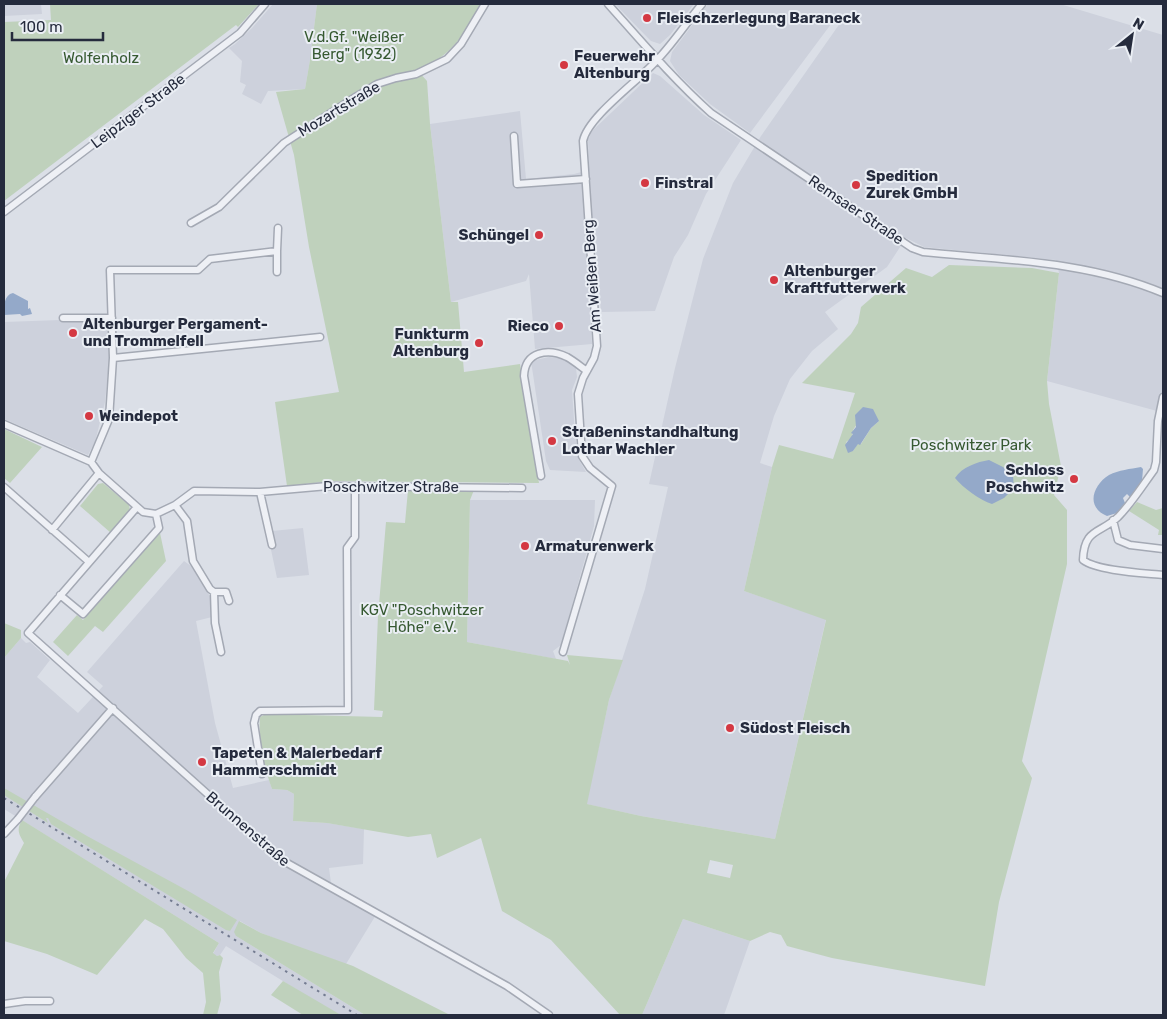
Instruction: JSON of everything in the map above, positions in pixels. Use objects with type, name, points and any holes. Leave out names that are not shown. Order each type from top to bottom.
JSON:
[{"type":"street","name":"Leipziger Straße","points":[[4,212],[240,32],[265,4]]},
{"type":"street","name":"Mozartstraße","points":[[192,222],[219,207],[284,143],[357,96],[377,84],[416,74],[447,59],[461,44],[485,4]]},
{"type":"street","name":"Remsaer Straße","points":[[608,4],[658,60],[711,113],[912,248],[924,252],[1084,269],[1112,275],[1163,293]]},
{"type":"street","name":"Am Weißen Berg","points":[[563,652],[612,486],[590,468],[582,456],[578,394],[594,358],[597,346],[583,141],[585,132],[590,125],[620,94],[658,60],[702,4]]},
{"type":"street","points":[[514,136],[517,184],[586,179]]},
{"type":"street","points":[[277,272],[278,228]]},
{"type":"street","points":[[91,462],[109,419],[113,358],[110,270],[198,270],[210,259],[277,251]]},
{"type":"street","points":[[64,318],[112,318]]},
{"type":"street","points":[[113,358],[320,337]]},
{"type":"street","points":[[541,476],[524,376],[527,362],[535,355],[543,353],[558,354],[574,361],[587,371]]},
{"type":"street","points":[[1163,397],[1158,421],[1154,470],[1117,518],[1090,534],[1084,548],[1083,560],[1088,564],[1163,575]]},
{"type":"street","points":[[4,424],[91,462],[99,473],[143,512],[156,514],[159,528],[83,614],[60,595],[137,507]]},
{"type":"street","points":[[52,530],[99,473]]},
{"type":"street","name":"Poschwitzer Straße","points":[[156,514],[175,505],[194,491],[260,492],[328,486],[522,488]]},
{"type":"street","points":[[4,487],[89,562]]},
{"type":"street","points":[[262,774],[254,723],[256,715],[260,711],[348,710],[347,548],[354,537],[355,487]]},
{"type":"street","points":[[260,492],[272,545]]},
{"type":"street","points":[[175,505],[187,521],[193,561],[210,589],[214,592],[226,592],[229,601]]},
{"type":"street","points":[[1113,520],[1118,540],[1130,545],[1163,549]]},
{"type":"street","points":[[214,592],[215,623],[221,652]]},
{"type":"street","name":"Brunnenstraße","points":[[60,595],[28,633],[280,859],[507,986],[549,1015]]},
{"type":"street","points":[[4,834],[113,708]]},
{"type":"street","points":[[4,1004],[25,1001],[50,1001]]},
{"type":"shaded area","points":[[4,4],[41,4],[42,14],[4,16]]},
{"type":"shaded area","points":[[273,4],[317,4],[305,89],[268,91],[261,104],[242,94],[246,85],[240,82],[242,61],[229,48],[252,28]]},
{"type":"shaded area","points":[[615,4],[694,4],[670,35],[660,44],[651,41]]},
{"type":"shaded area","points":[[708,4],[1060,4],[1163,35],[1163,389],[1157,411],[1047,381],[1059,273],[1056,260],[924,247],[906,238],[887,267],[825,312],[838,329],[812,351],[790,379],[774,416],[760,463],[772,467],[744,591],[826,619],[775,839],[641,816],[586,804],[609,700],[645,589],[668,487],[649,484],[675,368],[703,259],[733,183],[761,136],[843,19],[837,16],[750,133],[710,104],[679,75],[670,61],[672,52]]},
{"type":"shaded area","points":[[653,73],[660,76],[704,115],[741,140],[706,194],[688,235],[674,257],[655,311],[601,312],[595,237],[586,236],[592,344],[535,349],[529,274],[526,281],[451,302],[430,124],[520,111],[526,179],[574,174],[589,170],[588,140],[592,131]]},
{"type":"shaded area","points":[[105,320],[108,323],[109,362],[105,402],[95,442],[88,455],[4,419],[4,322]]},
{"type":"shaded area","points":[[549,357],[560,358],[570,362],[576,368],[577,377],[572,390],[575,435],[578,458],[586,472],[550,470],[546,461],[531,361]]},
{"type":"shaded area","points":[[470,500],[595,500],[594,526],[561,645],[553,651],[556,659],[467,642]]},
{"type":"shaded area","points":[[303,528],[309,575],[277,578],[270,545],[272,531]]},
{"type":"shaded area","points":[[184,561],[191,566],[211,598],[212,617],[196,621],[215,723],[233,788],[269,780],[272,789],[287,790],[294,794],[293,821],[327,823],[364,829],[363,864],[329,868],[331,883],[379,910],[346,964],[261,933],[240,921],[236,929],[236,936],[365,1015],[341,1015],[226,946],[220,955],[213,954],[219,943],[4,809],[4,658],[21,638],[26,643],[30,642],[50,660],[37,677],[78,713],[103,686],[87,672]]},
{"type":"shaded area","points":[[683,919],[750,941],[724,1015],[642,1015]]},
{"type":"green space","name":"Wolfenholz","points":[[50,4],[259,4],[238,27],[236,25],[4,201],[4,22],[51,20]]},
{"type":"green space","name":"V.d.Gf. \"Weißer Berg\" (1932)","points":[[317,4],[482,4],[456,43],[441,57],[418,71],[427,81],[430,124],[451,302],[458,302],[464,372],[520,364],[539,483],[331,481],[287,486],[275,402],[339,392],[309,247],[294,155],[276,92],[305,89]]},
{"type":"green space","points":[[949,265],[1032,268],[1059,273],[1047,381],[1049,404],[1061,466],[1054,495],[1067,510],[1067,564],[1022,761],[1032,778],[999,902],[985,986],[832,958],[787,946],[781,935],[770,932],[750,941],[683,919],[642,1015],[620,1015],[551,940],[502,911],[481,838],[437,858],[431,834],[408,837],[327,823],[293,821],[294,794],[287,790],[272,789],[269,781],[261,745],[260,717],[266,714],[382,717],[383,711],[374,710],[378,616],[386,522],[405,523],[408,490],[474,490],[470,500],[467,642],[568,661],[570,665],[567,655],[623,660],[609,700],[587,804],[641,816],[775,839],[826,620],[744,591],[772,467],[779,445],[833,459],[855,393],[802,383],[851,334],[858,323],[861,307],[906,268],[932,277]],"holes":[[[879,421],[871,428],[861,444],[858,443],[853,451],[846,442],[852,438],[853,430],[857,424]],[[710,860],[733,865],[730,878],[707,873]]]},
{"type":"green space","points":[[4,429],[42,447],[10,483],[4,478]]},
{"type":"green space","points":[[103,483],[129,505],[130,510],[111,533],[80,506],[98,484]]},
{"type":"green space","points":[[1137,502],[1156,510],[1163,508],[1163,535],[1158,535],[1159,530],[1129,511]]},
{"type":"green space","points":[[160,533],[166,561],[103,632],[95,626],[68,656],[53,642],[77,615],[83,620]]},
{"type":"green space","points":[[4,623],[21,630],[21,638],[4,658]]},
{"type":"green space","points":[[4,788],[237,920],[230,931],[226,930],[51,824],[48,818],[46,818],[48,823],[4,795]]},
{"type":"green space","points":[[22,820],[219,943],[213,953],[223,958],[219,972],[221,1000],[217,1015],[203,1015],[206,1002],[203,973],[186,958],[163,929],[145,919],[97,975],[47,954],[4,941],[4,882],[24,843],[19,832]]},
{"type":"green space","points":[[239,921],[261,933],[353,966],[450,1015],[365,1015],[236,936],[234,932]]},
{"type":"green space","points":[[283,981],[341,1015],[303,1015],[271,995]]},
{"type":"water","points":[[13,293],[28,301],[28,309],[30,308],[32,314],[22,316],[20,314],[4,315],[6,298]]},
{"type":"water","points":[[863,407],[873,409],[879,421],[871,428],[860,445],[858,444],[853,451],[848,453],[845,445],[856,427],[855,415]]},
{"type":"water","points":[[989,460],[1003,467],[1013,476],[1014,488],[1004,498],[992,504],[982,500],[962,486],[955,478],[970,466]]},
{"type":"water","points":[[1141,467],[1143,469],[1142,481],[1130,497],[1127,494],[1123,498],[1125,503],[1117,513],[1107,516],[1100,512],[1094,502],[1094,496],[1103,479],[1117,472]]},
{"type":"railway","points":[[4,798],[357,1015]]},
{"type":"place","name":"Fleischzerlegung Baraneck","points":[[647,18]]},
{"type":"place","name":"Feuerwehr Altenburg","points":[[564,65]]},
{"type":"place","name":"Finstral","points":[[645,183]]},
{"type":"place","name":"Spedition Zurek GmbH","points":[[856,185]]},
{"type":"place","name":"Schüngel","points":[[539,235]]},
{"type":"place","name":"Altenburger Kraftfutterwerk","points":[[774,280]]},
{"type":"place","name":"Rieco","points":[[559,326]]},
{"type":"place","name":"Altenburger Pergament- und Trommelfell","points":[[73,333]]},
{"type":"place","name":"Funkturm Altenburg","points":[[479,343]]},
{"type":"place","name":"Weindepot","points":[[89,416]]},
{"type":"place","name":"Straßeninstandhaltung Lothar Wachler","points":[[552,441]]},
{"type":"place","name":"Schloss Poschwitz","points":[[1074,479]]},
{"type":"place","name":"Armaturenwerk","points":[[525,546]]},
{"type":"place","name":"Südost Fleisch","points":[[730,728]]},
{"type":"place","name":"Tapeten & Malerbedarf Hammerschmidt","points":[[202,762]]},
{"type":"park label","name":"Poschwitzer Park","points":[[971,445]]},
{"type":"park label","name":"KGV \"Poschwitzer Höhe\" e.V.","points":[[422,618]]}]
